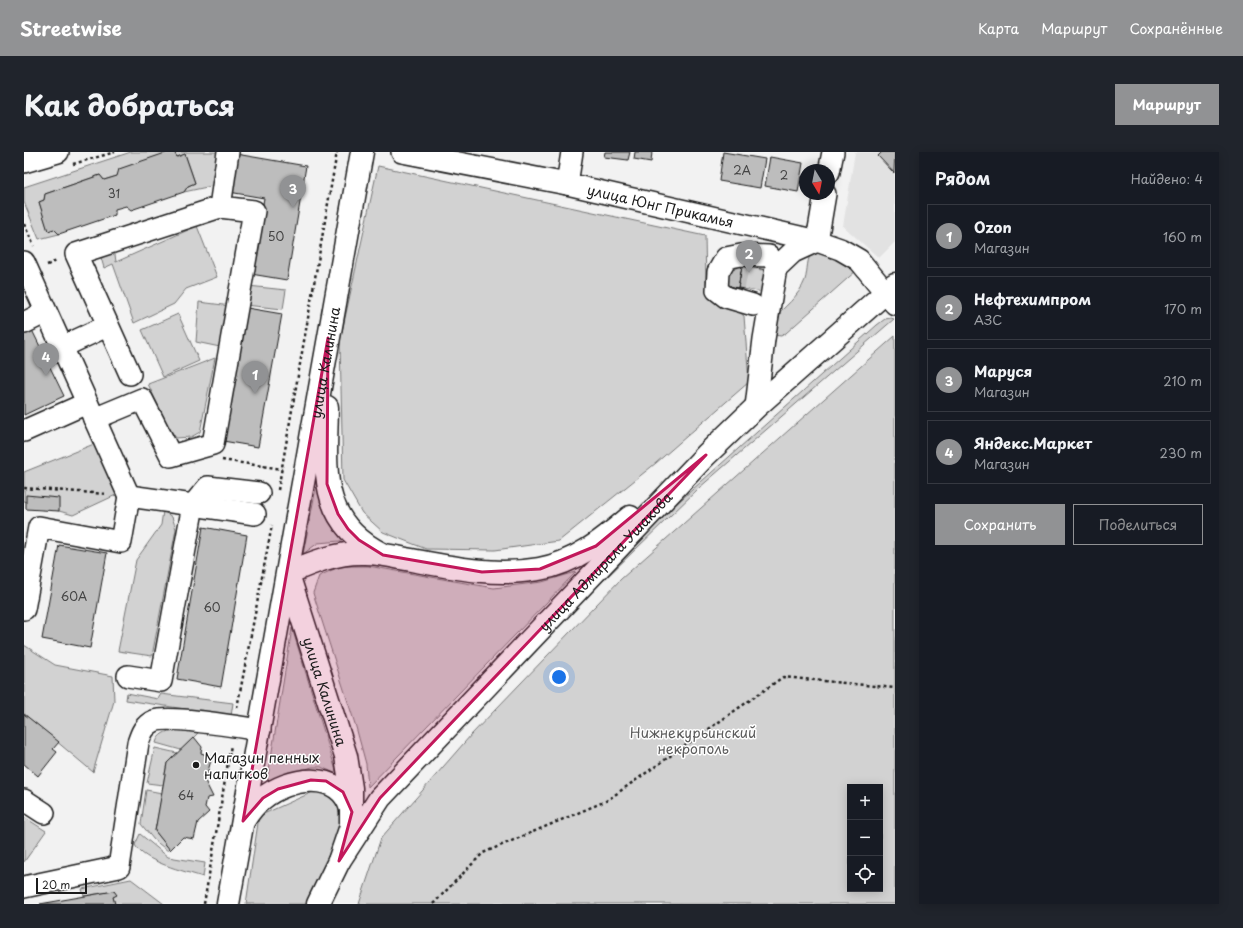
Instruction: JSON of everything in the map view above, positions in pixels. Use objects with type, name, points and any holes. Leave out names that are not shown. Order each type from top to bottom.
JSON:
[{"type":"main road","name":"улица Калинина","points":[[228,904],[362,152]]},
{"type":"main road","name":"улица Адмирала Ушакова","points":[[339,861],[380,798],[706,455],[756,407],[892,293]]},
{"type":"main road","points":[[328,338],[326,467],[330,498],[348,529],[358,540],[383,555]]},
{"type":"main road","points":[[288,574],[319,561],[349,553],[383,555],[482,572],[511,573],[540,569],[569,560],[596,546],[706,455]]},
{"type":"main road","name":"улица Калинина","points":[[288,574],[346,756],[352,812],[351,826],[339,861],[318,904]]},
{"type":"main road","name":"улица Калинина","points":[[243,821],[251,809],[263,798],[278,789],[311,780],[326,781],[335,786],[347,798],[352,812]]},
{"type":"street","points":[[24,162],[58,152]]},
{"type":"street","points":[[220,207],[228,152]]},
{"type":"street","name":"улица Юнг Прикамья","points":[[402,152],[567,184],[817,241],[840,249],[859,260],[892,293]]},
{"type":"street","points":[[567,184],[572,152]]},
{"type":"street","points":[[830,164],[832,152]]},
{"type":"street","points":[[764,339],[755,319],[754,298],[726,297],[717,290],[718,272],[726,258],[742,255],[764,262],[793,252],[817,241],[824,200]]},
{"type":"street","points":[[24,431],[91,411],[142,399],[171,456],[213,444],[254,211],[220,207],[76,254],[130,374]]},
{"type":"street","points":[[756,407],[764,339],[776,268],[793,252]]},
{"type":"street","points":[[24,262],[129,496],[120,542],[39,527],[24,609]]},
{"type":"street","points":[[24,323],[46,312]]},
{"type":"street","points":[[62,347],[108,326]]},
{"type":"street","points":[[128,676],[161,681],[193,506],[208,487],[268,493]]},
{"type":"street","points":[[129,496],[264,518]]},
{"type":"street","points":[[24,887],[119,867],[138,743],[141,733],[146,726],[154,721],[163,719],[260,730]]},
{"type":"street","points":[[24,800],[44,813]]},
{"type":"path","points":[[268,493],[282,470],[337,152]]},
{"type":"path","points":[[47,265],[57,261]]},
{"type":"path","points":[[219,460],[282,470]]},
{"type":"path","points":[[24,488],[129,496]]},
{"type":"path","points":[[204,904],[234,726],[264,518]]},
{"type":"path","points":[[433,904],[483,853],[606,801],[783,677],[895,688]]},
{"type":"highlighted area","points":[[328,338],[327,484],[338,514],[348,529],[359,540],[383,555],[482,572],[540,569],[596,546],[706,455],[380,798],[339,861],[352,812],[343,792],[326,781],[311,780],[278,789],[263,798],[243,821]]},
{"type":"shaded area","points":[[855,152],[895,152],[895,242],[879,258],[843,226]]},
{"type":"green space","points":[[131,152],[168,152],[117,176],[104,180],[100,175],[45,194],[44,200],[39,202],[48,230],[54,229],[59,234],[39,239],[24,202],[24,187]]},
{"type":"green space","points":[[174,152],[219,152],[216,185],[184,192],[188,186],[195,183],[185,154],[177,157]]},
{"type":"green space","points":[[378,166],[705,236],[706,284],[744,316],[749,382],[656,463],[559,541],[495,550],[426,549],[383,532],[362,513],[343,480],[340,341]]},
{"type":"green space","points":[[197,226],[217,277],[186,289],[174,304],[134,323],[113,264],[104,268],[98,247],[114,247],[116,262]]},
{"type":"green space","points":[[813,251],[827,252],[857,270],[786,333],[781,336],[773,335],[772,319],[799,291],[805,280],[809,257]]},
{"type":"green space","points":[[248,286],[286,290],[283,309],[245,305]]},
{"type":"green space","points":[[199,302],[231,306],[220,347],[196,342]]},
{"type":"green space","points":[[178,314],[199,361],[163,377],[142,330]]},
{"type":"green space","points":[[885,319],[894,319],[699,488],[542,640],[628,547],[877,325]]},
{"type":"green space","name":"Нижнекурьинский некрополь","points":[[895,336],[895,904],[359,904],[381,838],[471,735],[621,579]]},
{"type":"green space","points":[[215,358],[200,432],[191,437],[176,438],[168,426],[148,384]]},
{"type":"green space","points":[[94,444],[118,494],[73,515],[24,501],[24,472]]},
{"type":"green space","points":[[317,483],[324,509],[337,527],[351,540],[318,543],[303,554]]},
{"type":"green space","points":[[163,511],[172,517],[176,529],[152,656],[118,651],[136,560],[161,525]]},
{"type":"green space","points":[[341,566],[368,566],[494,588],[542,582],[576,572],[368,787],[366,764],[356,727],[313,593],[319,576]]},
{"type":"green space","points":[[292,628],[337,774],[321,767],[312,767],[267,782]]},
{"type":"green space","points":[[24,645],[55,665],[113,676],[114,701],[93,772],[24,714]]},
{"type":"green space","points":[[127,693],[158,699],[161,694],[233,703],[231,716],[126,700]]},
{"type":"green space","points":[[175,730],[198,733],[181,750],[156,743],[159,737],[163,734]]},
{"type":"green space","points":[[155,748],[177,753],[167,763],[163,785],[147,783]]},
{"type":"green space","points":[[146,790],[162,793],[155,831],[169,848],[168,851],[154,840],[141,824]]},
{"type":"green space","points":[[315,791],[334,792],[342,818],[334,847],[306,904],[246,904],[259,816]]},
{"type":"green space","points":[[24,817],[46,831],[24,862]]},
{"type":"green space","points":[[140,834],[168,857],[205,863],[203,877],[165,865],[147,856],[135,845]]},
{"type":"green space","points":[[131,879],[164,904],[115,904],[113,897],[116,895],[114,891],[84,896],[82,889]]},
{"type":"building","points":[[168,152],[174,152],[177,157],[185,154],[195,183],[188,186],[184,192],[131,210],[126,206],[115,209],[115,215],[59,234],[54,229],[48,231],[39,202],[44,200],[45,194],[100,175],[104,180],[117,176],[119,169]]},
{"type":"building","points":[[605,152],[630,152],[628,160],[604,157]]},
{"type":"building","points":[[635,152],[652,152],[651,162],[634,159]]},
{"type":"building","points":[[723,152],[765,159],[760,188],[719,181]]},
{"type":"building","points":[[882,152],[895,152],[894,173],[878,156]]},
{"type":"building","points":[[236,154],[306,166],[287,280],[251,274],[264,198],[229,192]]},
{"type":"building","points":[[770,157],[803,163],[799,164],[798,192],[765,186]]},
{"type":"building","points":[[729,264],[742,266],[738,288],[725,285]]},
{"type":"building","points":[[742,266],[774,271],[771,293],[738,288]]},
{"type":"building","points":[[247,308],[282,314],[258,447],[223,441]]},
{"type":"building","points":[[32,330],[64,396],[24,415],[24,334]]},
{"type":"building","points":[[26,495],[59,498],[59,511],[26,509]]},
{"type":"building","points":[[203,527],[247,535],[221,687],[177,679]]},
{"type":"building","points":[[59,545],[107,553],[90,648],[42,639]]},
{"type":"building","points":[[24,714],[59,742],[53,749],[57,752],[38,776],[24,764]]},
{"type":"building","points":[[194,737],[202,747],[201,753],[212,757],[205,781],[213,797],[207,798],[205,807],[209,812],[198,822],[194,839],[183,837],[170,850],[155,831],[167,763]]},
{"type":"building","points":[[114,891],[117,895],[113,897],[115,904],[40,904]]},
{"type":"tunnel","points":[[755,291],[759,269]]},
{"type":"place","name":"Маруся","points":[[293,208]]},
{"type":"place","name":"Нефтехимпром","points":[[749,273]]},
{"type":"place","name":"Яндекс.Маркет","points":[[46,376]]},
{"type":"place","name":"Ozon","points":[[255,394]]},
{"type":"place","name":"Магазин пенных напитков","points":[[196,765]]}]
